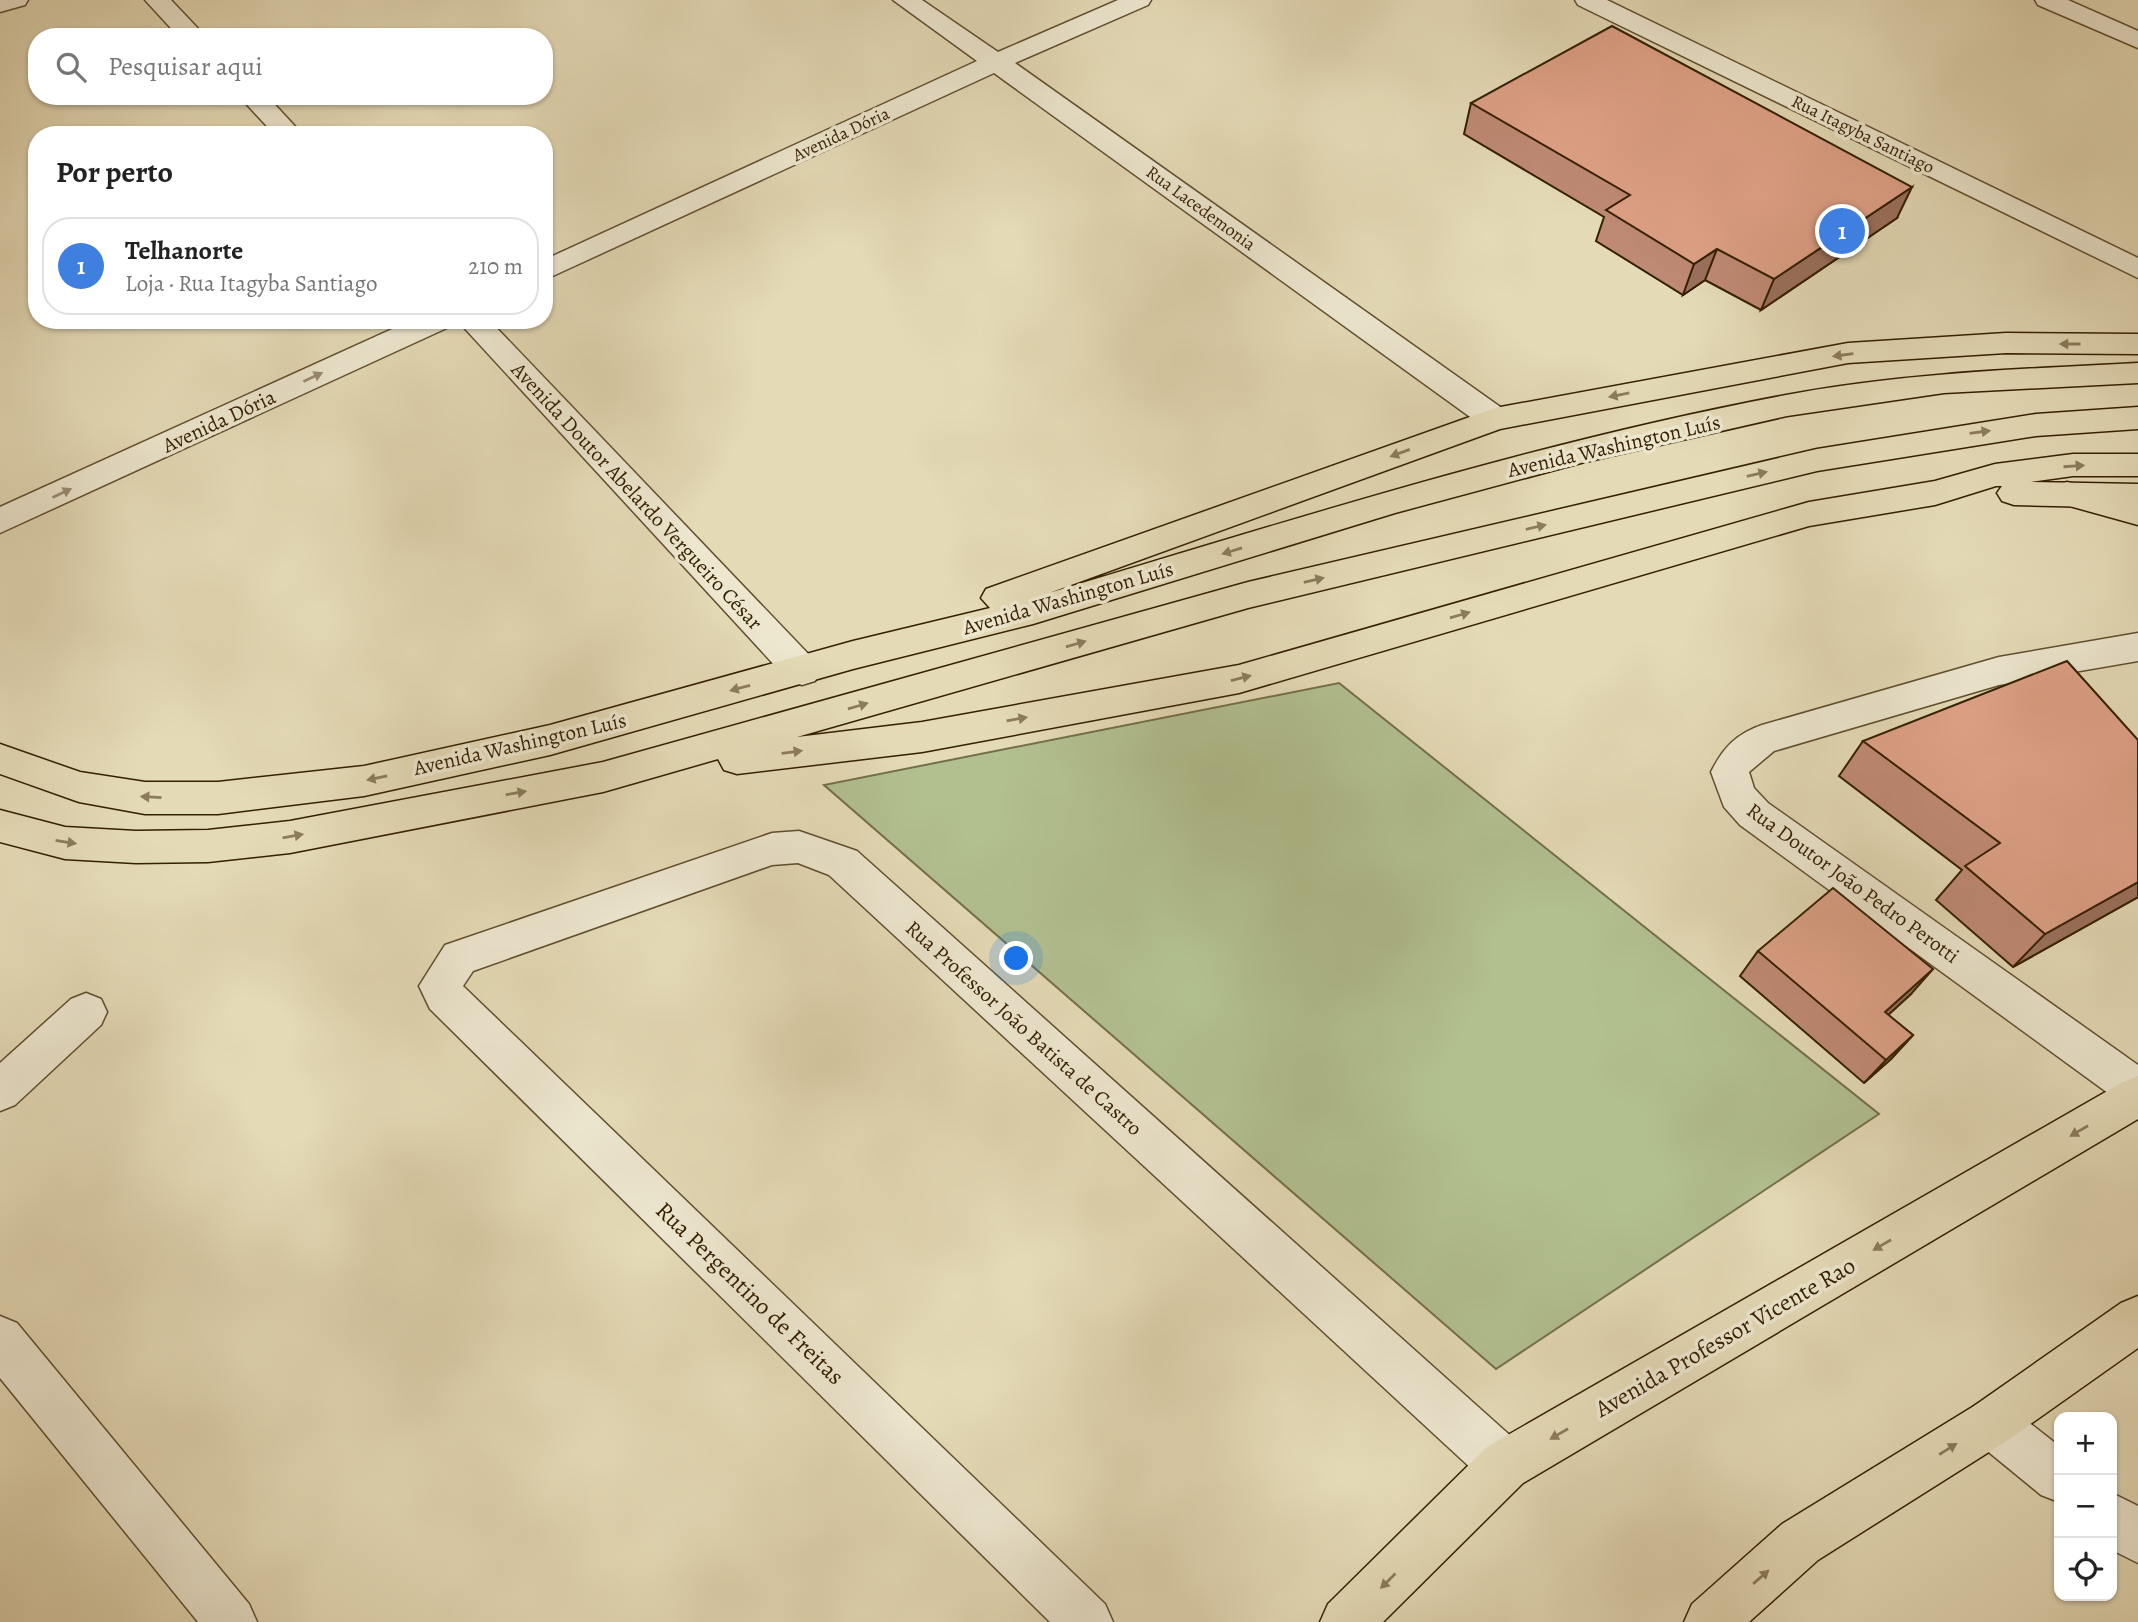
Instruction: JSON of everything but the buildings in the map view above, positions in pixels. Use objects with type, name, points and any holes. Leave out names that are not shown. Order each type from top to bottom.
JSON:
[{"type":"main road","points":[[853,655],[1048,579],[1494,419],[1847,353],[2006,343],[2138,344]]},
{"type":"main road","name":"Avenida Washington Luís","points":[[0,759],[79,787],[145,797],[218,798],[364,781],[524,746],[853,655],[1033,611],[1391,502],[1581,452],[1787,405],[1944,383],[2138,373]]},
{"type":"main road","name":"Avenida Washington Luís","points":[[0,826],[65,843],[136,847],[208,846],[290,837],[603,778],[1248,595],[1817,460],[2036,425],[2138,418]]},
{"type":"main road","points":[[603,778],[922,737],[1239,679],[1809,514],[1935,493],[1995,475],[2073,466],[2138,465]]},
{"type":"main road","points":[[1935,493],[2138,496]]},
{"type":"main road","points":[[2065,493],[2138,513]]},
{"type":"main road","name":"Avenida Professor Vicente Rao","points":[[1346,1622],[1505,1465],[2138,1096]]},
{"type":"main road","points":[[1710,1622],[1800,1542],[1991,1423],[2138,1320]]},
{"type":"street","points":[[0,5],[16,0]]},
{"type":"street","points":[[157,0],[184,28]]},
{"type":"street","name":"Rua Lacedemonia","points":[[905,0],[996,62],[1494,419]]},
{"type":"street","name":"Avenida Dória","points":[[553,267],[996,62],[1139,0]]},
{"type":"street","name":"Rua Itagyba Santiago","points":[[1587,0],[2138,269]]},
{"type":"street","points":[[2047,0],[2138,40]]},
{"type":"street","points":[[261,105],[281,126]]},
{"type":"street","name":"Avenida Dória","points":[[0,521],[418,329]]},
{"type":"street","name":"Avenida Doutor Abelardo Vergueiro César","points":[[480,329],[802,671]]},
{"type":"street","name":"Rua Doutor João Pedro Perotti","points":[[2138,647],[1999,671],[1762,740],[1739,756],[1730,772],[1738,796],[1754,814],[2138,1090]]},
{"type":"street","name":"Rua Professor João Batista de Castro","points":[[459,958],[772,849],[799,847],[843,863],[1505,1465]]},
{"type":"street","name":"Rua Pergentino de Freitas","points":[[459,958],[440,986],[445,996],[1087,1622]]},
{"type":"street","points":[[0,1091],[86,1012]]},
{"type":"street","points":[[0,1340],[230,1622]]},
{"type":"street","points":[[1991,1423],[2056,1475]]},
{"type":"street","points":[[2117,1522],[2138,1538]]},
{"type":"green space","points":[[1339,683],[1879,1114],[1496,1369],[824,785]]},
{"type":"place","name":"Telhanorte","points":[[1842,231]]}]
